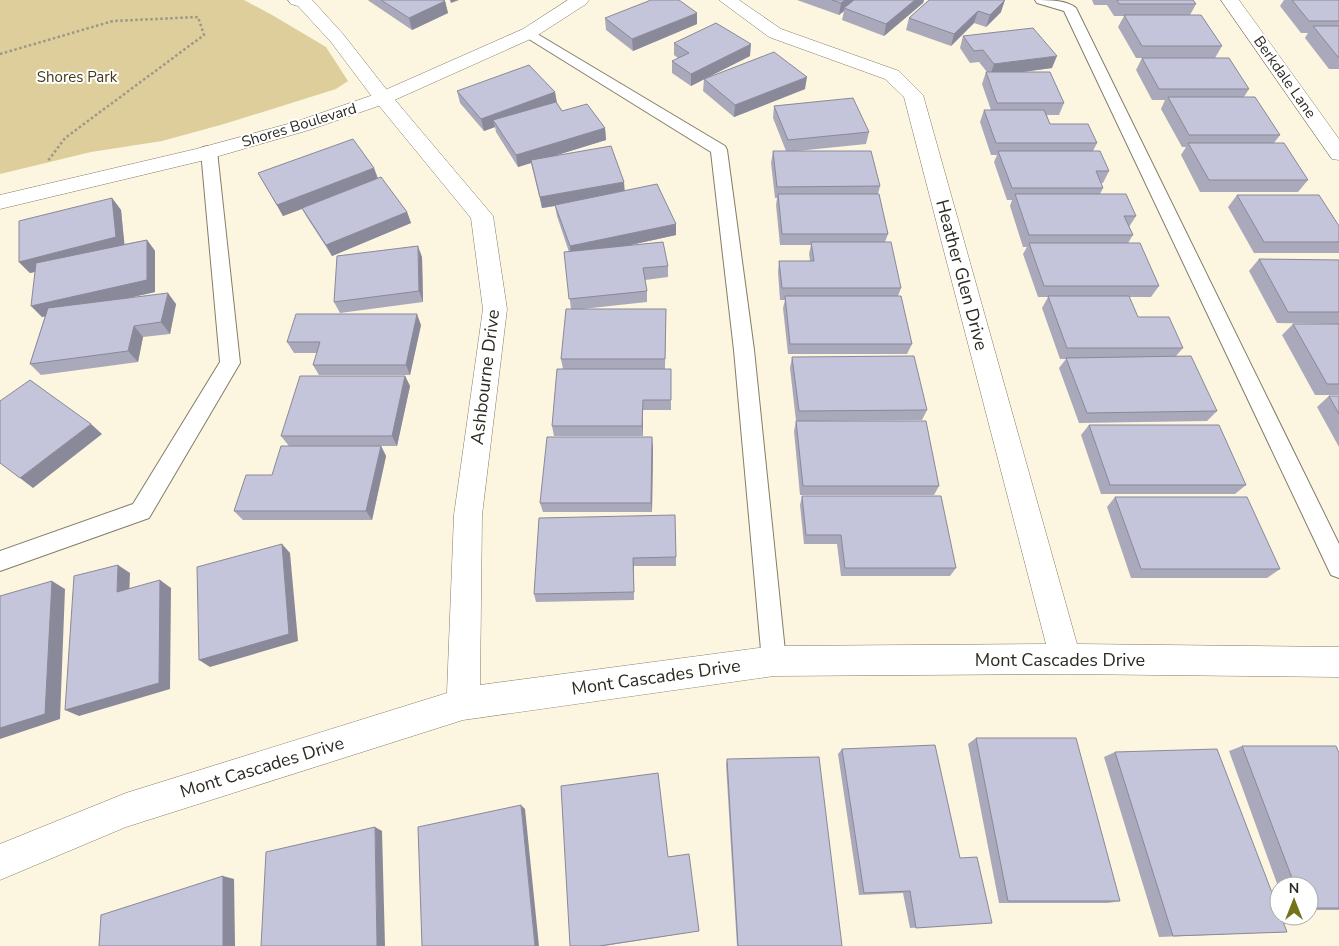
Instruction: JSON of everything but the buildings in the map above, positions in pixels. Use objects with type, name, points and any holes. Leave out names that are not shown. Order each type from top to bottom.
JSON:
[{"type":"street","name":"Shores Boulevard","points":[[0,202],[209,151],[302,126],[383,98],[529,33],[580,0]]},
{"type":"street","name":"Heather Glen Drive","points":[[728,0],[775,33],[892,76],[913,95],[1066,659]]},
{"type":"street","name":"Berkdale Lane","points":[[1230,0],[1339,154]]},
{"type":"street","name":"Ashbourne Drive","points":[[303,1],[337,38],[383,98],[482,216],[495,309],[468,515],[463,704]]},
{"type":"street","name":"Mont Cascades Drive","points":[[0,862],[126,810],[463,704],[774,660],[1066,659],[1339,662]]},
{"type":"lane","points":[[1042,0],[1069,8],[1339,568]]},
{"type":"lane","points":[[529,33],[719,150],[744,350],[774,660]]},
{"type":"lane","points":[[0,562],[141,511],[230,364],[209,151]]},
{"type":"path","points":[[0,54],[113,21],[198,17],[204,35],[65,138],[43,167]]},
{"type":"green space","name":"Shores Park","points":[[0,0],[244,0],[326,47],[348,81],[336,89],[162,141],[91,152],[0,174]]}]
